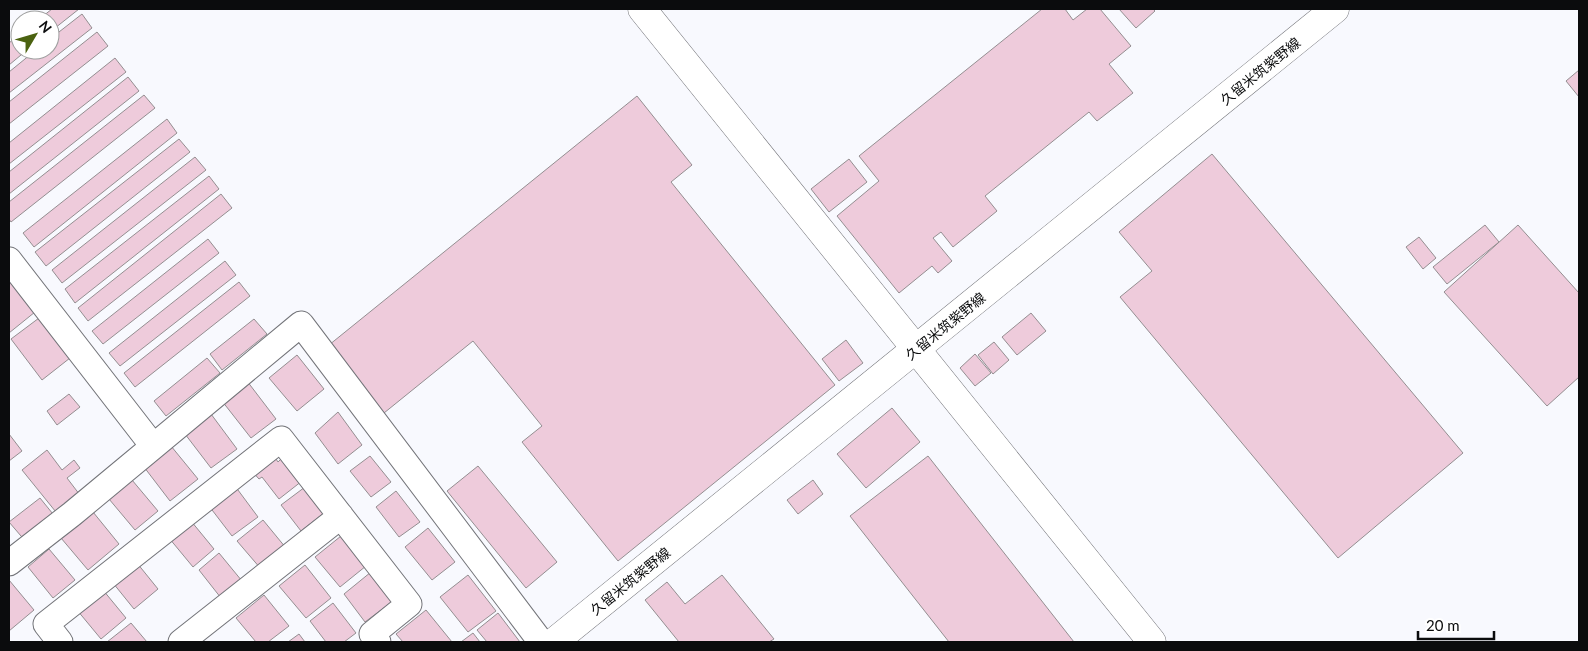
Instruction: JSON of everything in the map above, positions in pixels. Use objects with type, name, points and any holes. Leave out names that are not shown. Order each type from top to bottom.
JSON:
[{"type":"main road","points":[[642,9],[1152,642]]},
{"type":"main road","name":"久留米筑紫野線","points":[[554,642],[1335,9]]},
{"type":"street","points":[[9,260],[153,446]]},
{"type":"street","points":[[9,563],[72,514],[300,324],[541,642]]},
{"type":"street","points":[[60,642],[46,624],[282,439],[409,604],[372,634],[378,642]]},
{"type":"street","points":[[181,642],[341,516]]},
{"type":"building","points":[[79,9],[60,24],[60,10],[51,10]]},
{"type":"building","points":[[1042,9],[1065,9],[1073,20],[1087,9],[1100,9],[1131,46],[1109,64],[1133,93],[1097,121],[1089,112],[985,196],[997,211],[953,247],[941,232],[933,238],[952,261],[938,273],[932,266],[899,293],[837,216],[879,181],[859,156]]},
{"type":"building","points":[[1119,9],[1153,9],[1155,11],[1136,28]]},
{"type":"building","points":[[82,14],[92,28],[60,53],[60,31]]},
{"type":"building","points":[[97,32],[108,46],[9,124],[9,102]]},
{"type":"building","points":[[9,43],[10,60],[15,60],[9,65]]},
{"type":"building","points":[[115,58],[126,72],[9,164],[9,143]]},
{"type":"building","points":[[24,60],[51,60],[9,93],[9,72]]},
{"type":"building","points":[[1579,70],[1579,97],[1566,81]]},
{"type":"building","points":[[128,77],[139,91],[9,194],[9,172]]},
{"type":"building","points":[[144,95],[155,108],[11,222],[9,219],[9,202]]},
{"type":"building","points":[[637,96],[692,165],[671,182],[835,385],[618,561],[522,442],[542,426],[473,341],[384,413],[329,345]]},
{"type":"building","points":[[167,119],[177,133],[34,247],[23,233]]},
{"type":"building","points":[[179,139],[190,152],[46,266],[35,252]]},
{"type":"building","points":[[1212,154],[1463,453],[1338,558],[1120,297],[1152,271],[1119,232]]},
{"type":"building","points":[[195,157],[206,170],[62,283],[52,270]]},
{"type":"building","points":[[849,159],[867,182],[829,212],[811,189]]},
{"type":"building","points":[[209,176],[219,189],[75,303],[65,289]]},
{"type":"building","points":[[221,194],[232,208],[88,321],[78,308]]},
{"type":"building","points":[[1485,225],[1499,242],[1447,284],[1433,267]]},
{"type":"building","points":[[1518,225],[1579,293],[1579,377],[1547,406],[1444,292]]},
{"type":"building","points":[[1419,237],[1436,258],[1423,269],[1406,247]]},
{"type":"building","points":[[208,239],[219,253],[103,344],[92,331]]},
{"type":"building","points":[[225,261],[236,275],[120,366],[109,353]]},
{"type":"building","points":[[9,279],[35,312],[9,333]]},
{"type":"building","points":[[239,282],[250,296],[135,387],[124,373]]},
{"type":"building","points":[[1031,313],[1046,331],[1017,355],[1002,337]]},
{"type":"building","points":[[39,318],[70,358],[42,380],[11,339]]},
{"type":"building","points":[[254,319],[267,334],[222,370],[210,354]]},
{"type":"building","points":[[846,340],[863,363],[839,381],[822,359]]},
{"type":"building","points":[[994,342],[1009,360],[993,374],[978,355]]},
{"type":"building","points":[[975,354],[991,373],[975,386],[960,368]]},
{"type":"building","points":[[297,355],[324,389],[297,411],[269,378]]},
{"type":"building","points":[[207,358],[220,373],[166,416],[154,401]]},
{"type":"building","points":[[247,381],[276,419],[251,438],[222,401]]},
{"type":"building","points":[[69,394],[80,407],[57,425],[47,411]]},
{"type":"building","points":[[892,408],[920,442],[866,488],[837,454]]},
{"type":"building","points":[[338,412],[362,445],[338,464],[315,433]]},
{"type":"building","points":[[211,414],[237,449],[211,468],[185,434]]},
{"type":"building","points":[[9,434],[22,451],[9,461]]},
{"type":"building","points":[[171,446],[198,479],[170,501],[144,467]]},
{"type":"building","points":[[47,450],[62,470],[74,460],[80,468],[67,478],[83,499],[60,517],[22,470]]},
{"type":"building","points":[[272,453],[278,462],[283,457],[302,481],[279,499],[262,477],[259,479],[251,470]]},
{"type":"building","points":[[370,456],[391,482],[371,497],[350,471]]},
{"type":"building","points":[[928,456],[1074,642],[949,642],[850,516]]},
{"type":"building","points":[[478,466],[557,562],[526,588],[447,491]]},
{"type":"building","points":[[132,480],[158,511],[135,530],[109,499]]},
{"type":"building","points":[[813,480],[823,494],[798,514],[787,500]]},
{"type":"building","points":[[309,484],[329,509],[301,531],[281,505]]},
{"type":"building","points":[[235,486],[258,517],[232,536],[209,506]]},
{"type":"building","points":[[396,491],[420,522],[399,537],[376,507]]},
{"type":"building","points":[[40,498],[57,519],[27,543],[9,522]]},
{"type":"building","points":[[93,512],[119,544],[88,570],[61,538]]},
{"type":"building","points":[[263,520],[286,548],[261,569],[237,541]]},
{"type":"building","points":[[191,521],[214,549],[193,567],[169,538]]},
{"type":"building","points":[[428,528],[455,562],[432,580],[405,547]]},
{"type":"building","points":[[341,536],[366,566],[340,587],[315,557]]},
{"type":"building","points":[[49,549],[75,580],[53,598],[28,567]]},
{"type":"building","points":[[219,553],[242,581],[221,598],[199,570]]},
{"type":"building","points":[[137,563],[158,589],[134,609],[113,583]]},
{"type":"building","points":[[305,565],[331,598],[306,618],[279,586]]},
{"type":"building","points":[[371,572],[393,601],[365,622],[344,594]]},
{"type":"building","points":[[468,575],[496,611],[468,632],[440,597]]},
{"type":"building","points":[[722,575],[774,639],[769,642],[679,642],[645,600],[667,582],[685,604]]},
{"type":"building","points":[[9,580],[34,610],[9,631]]},
{"type":"building","points":[[103,590],[126,618],[101,639],[77,610]]},
{"type":"building","points":[[264,595],[289,626],[268,642],[256,642],[236,618]]},
{"type":"building","points":[[333,603],[356,633],[344,642],[326,642],[310,621]]},
{"type":"building","points":[[426,610],[452,642],[403,642],[396,634]]},
{"type":"building","points":[[498,613],[520,642],[487,642],[477,630]]},
{"type":"building","points":[[131,623],[147,642],[107,642]]},
{"type":"building","points":[[473,633],[480,642],[461,642]]},
{"type":"building","points":[[299,634],[305,642],[288,642]]}]
